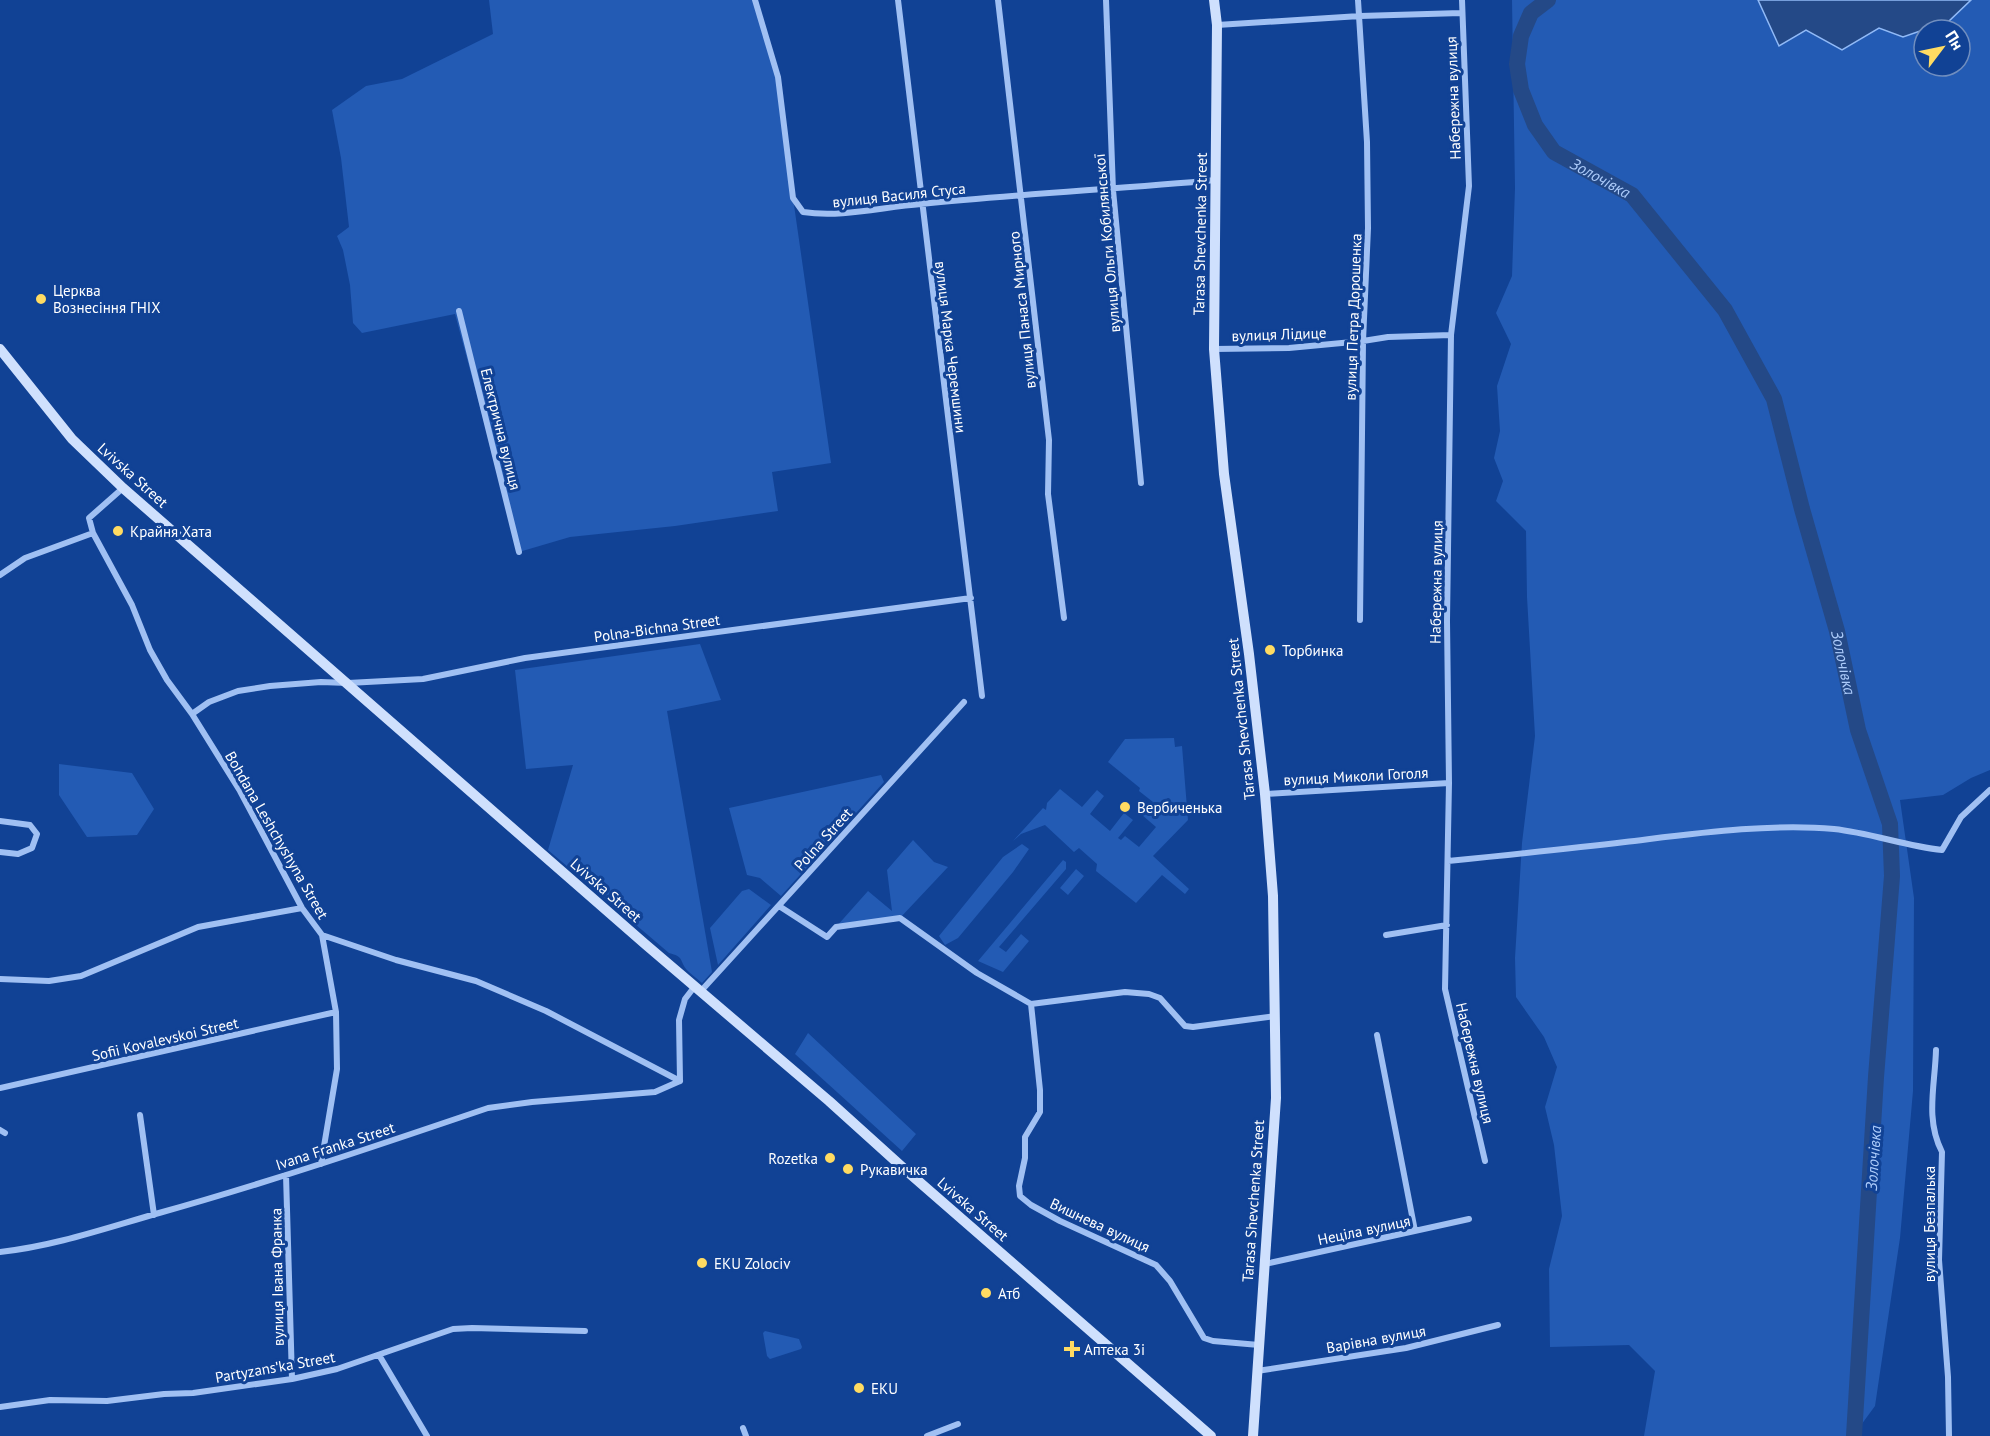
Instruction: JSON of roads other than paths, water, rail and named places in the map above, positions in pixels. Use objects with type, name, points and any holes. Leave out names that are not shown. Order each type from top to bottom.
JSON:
[{"type":"main road","name":"Tarasa Shevchenka Street","points":[[1214,0],[1217,25],[1214,349],[1224,474],[1249,654],[1273,896],[1276,1098],[1252,1436]]},
{"type":"main road","name":"Lvivska Street","points":[[0,349],[72,439],[123,488],[1210,1436]]},
{"type":"street","name":"вулиця Василя Стуса","points":[[755,0],[778,77],[793,198],[803,212],[820,215],[921,204],[1216,180]]},
{"type":"street","name":"вулиця Марка Черемшини","points":[[898,0],[982,696]]},
{"type":"street","name":"вулиця Панаса Мирного","points":[[998,0],[1048,440],[1048,494],[1064,618]]},
{"type":"street","name":"вулиця Ольги Кобилянської","points":[[1106,0],[1113,190],[1142,483]]},
{"type":"street","name":"вулиця Петра Дорошенка","points":[[1358,0],[1367,196],[1360,620]]},
{"type":"street","name":"Набережна вулиця","points":[[1462,0],[1469,186],[1452,334],[1447,621],[1449,783],[1445,989],[1485,1161]]},
{"type":"street","points":[[1217,25],[1360,16],[1461,13]]},
{"type":"street","name":"Електрична вулиця","points":[[459,311],[519,552]]},
{"type":"street","name":"вулиця Лідице","points":[[1214,349],[1289,348],[1388,337],[1452,334]]},
{"type":"street","points":[[0,575],[25,558],[93,533],[89,518],[123,488]]},
{"type":"street","name":"Bohdana Leshchyshyna Street","points":[[93,533],[132,605],[150,650],[167,680],[192,714],[240,790],[302,908],[322,935],[396,960],[476,981],[546,1011],[680,1081]]},
{"type":"street","name":"Polna-Bichna Street","points":[[192,714],[209,702],[238,691],[270,686],[423,679],[525,658],[971,598]]},
{"type":"street","name":"Polna Street","points":[[680,1081],[679,1020],[685,999],[698,989],[778,906],[964,702]]},
{"type":"street","name":"вулиця Миколи Гоголя","points":[[1264,794],[1449,783]]},
{"type":"street","points":[[1448,861],[1698,833],[1789,828],[1835,829],[1916,847],[1942,850],[1961,817],[1990,790]]},
{"type":"street","points":[[0,821],[30,825],[37,834],[32,848],[18,854],[0,852]]},
{"type":"street","points":[[778,906],[827,937],[836,927],[900,918],[978,973],[1031,1004],[1135,992],[1160,998],[1185,1026],[1193,1027],[1275,1016]]},
{"type":"street","points":[[0,979],[49,981],[81,976],[198,927],[302,908]]},
{"type":"street","points":[[1386,935],[1447,925]]},
{"type":"street","points":[[321,1164],[337,1069],[336,1012],[322,935]]},
{"type":"street","name":"Вишнева вулиця","points":[[1031,1004],[1041,1112],[1025,1137],[1025,1158],[1019,1186],[1020,1196],[1030,1205],[1060,1221],[1156,1265],[1170,1281],[1204,1338],[1213,1341],[1259,1345]]},
{"type":"street","name":"Sofii Kovalevskoi Street","points":[[0,1088],[336,1012]]},
{"type":"street","points":[[1377,1035],[1415,1231]]},
{"type":"street","name":"вулиця Безпалька","points":[[1936,1050],[1930,1109],[1934,1138],[1942,1152],[1939,1260],[1948,1377],[1949,1436]]},
{"type":"street","name":"Ivana Franka Street","points":[[0,1252],[67,1240],[154,1215],[321,1164],[488,1108],[655,1092],[680,1081]]},
{"type":"street","points":[[140,1115],[154,1215]]},
{"type":"street","name":"вулиця Івана Франка","points":[[286,1175],[292,1379]]},
{"type":"street","name":"Неціла вулиця","points":[[1264,1264],[1469,1219]]},
{"type":"street","name":"Варівна вулиця","points":[[1257,1371],[1406,1348],[1498,1325]]},
{"type":"street","name":"Partyzansʹka Street","points":[[0,1407],[50,1400],[107,1401],[193,1393],[292,1379],[337,1369],[453,1329],[585,1331]]},
{"type":"street","points":[[379,1355],[427,1436]]},
{"type":"street","points":[[927,1436],[958,1424]]},
{"type":"street","points":[[742,1428],[746,1436]]},
{"type":"waterway","name":"Золочівка","points":[[1548,0],[1531,13],[1521,36],[1517,64],[1521,90],[1535,125],[1554,152],[1632,195],[1725,310],[1774,399],[1802,509],[1837,631],[1858,730],[1890,824],[1892,876],[1876,1077],[1854,1436]]},
{"type":"place","name":"Церква Вознесіння ГНІХ","points":[[41,299]]},
{"type":"place","name":"Крайня Хата","points":[[118,531]]},
{"type":"place","name":"Торбинка","points":[[1270,650]]},
{"type":"place","name":"Вербиченька","points":[[1125,807]]},
{"type":"place","name":"Rozetka","points":[[830,1158]]},
{"type":"place","name":"Рукавичка","points":[[848,1169]]},
{"type":"place","name":"EKU Zolociv","points":[[702,1263]]},
{"type":"place","name":"Атб","points":[[986,1293]]},
{"type":"place","name":"Аптека 3і","points":[[1072,1349]]},
{"type":"place","name":"EKU","points":[[859,1388]]}]
